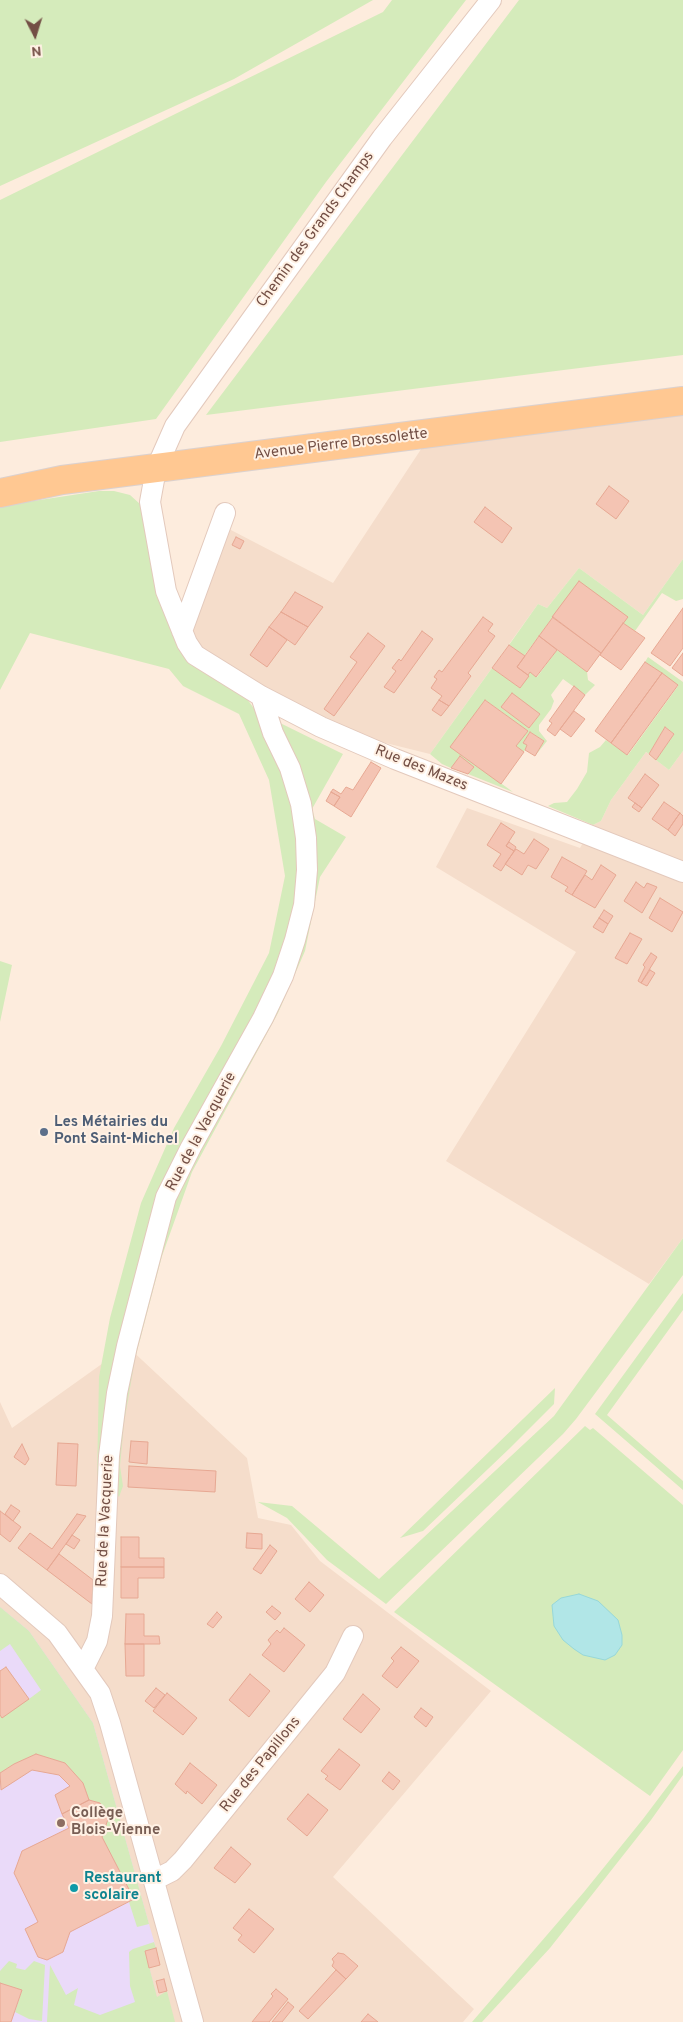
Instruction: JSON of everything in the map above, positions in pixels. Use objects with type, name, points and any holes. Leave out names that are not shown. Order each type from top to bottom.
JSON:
[{"type":"main road","name":"Avenue Pierre Brossolette","points":[[0,493],[62,480],[683,401]]},
{"type":"street","name":"Chemin des Grands Champs","points":[[156,469],[175,426],[382,138],[491,0]]},
{"type":"street","name":"Rue des Mazes","points":[[156,469],[150,502],[159,558],[166,590],[182,631],[195,656],[260,696],[321,727],[395,759],[683,872]]},
{"type":"street","points":[[182,631],[225,513]]},
{"type":"street","name":"Rue de la Vacquerie","points":[[83,1669],[97,1641],[102,1616],[109,1456],[117,1393],[127,1346],[166,1198],[191,1147],[242,1057],[283,976],[304,905],[307,870],[306,838],[301,804],[290,768],[273,734],[260,696]]},
{"type":"street","points":[[0,1584],[32,1609],[57,1633],[100,1692],[193,2022]]},
{"type":"street","name":"Rue des Papillons","points":[[154,1880],[172,1872],[183,1860],[335,1673],[352,1636]]},
{"type":"shaded area","points":[[683,401],[683,559],[643,615],[579,568],[547,608],[538,604],[430,754],[321,727],[187,643],[229,529],[333,583],[431,434]]},
{"type":"shaded area","points":[[683,751],[683,1238],[649,1284],[446,1161],[576,952],[436,867],[467,808],[580,848],[593,825],[601,821],[611,800],[646,752],[669,770]]},
{"type":"shaded area","points":[[127,1346],[247,1458],[258,1518],[291,1525],[320,1561],[491,1691],[333,1877],[474,2009],[463,2022],[0,2022],[0,1402],[12,1428]]},
{"type":"shaded area","name":"Collège Blois-Vienne","points":[[0,1607],[29,1631],[93,1723],[156,1948],[145,1951],[157,1998],[116,2022],[0,2022]]},
{"type":"green space","points":[[0,0],[373,0],[234,79],[0,186]]},
{"type":"green space","points":[[392,0],[466,0],[326,182],[156,419],[0,442],[0,200],[383,12]]},
{"type":"green space","points":[[519,0],[683,0],[683,355],[206,415]]},
{"type":"green space","points":[[99,491],[114,491],[130,495],[140,504],[144,514],[155,585],[193,665],[247,699],[261,718],[290,780],[303,864],[284,959],[182,1152],[103,1477],[97,1476],[99,1377],[110,1318],[141,1203],[174,1128],[221,1046],[269,953],[285,876],[269,780],[239,714],[183,686],[169,669],[30,633],[0,690],[0,506]]},
{"type":"green space","points":[[683,559],[683,599],[676,601],[662,593],[635,631],[623,623],[553,617],[524,656],[509,645],[538,604],[547,608],[579,568],[643,615]]},
{"type":"green space","points":[[557,650],[587,672],[588,680],[595,685],[585,695],[563,679],[551,695],[554,701],[551,709],[539,725],[539,731],[547,741],[535,756],[544,741],[530,732],[523,743],[527,745],[524,752],[516,746],[528,731],[485,700],[451,747],[513,792],[468,774],[474,767],[460,757],[451,768],[442,764],[430,754],[492,668],[520,688],[530,672],[537,677]],"holes":[[[501,707],[540,714],[529,728]]]},
{"type":"green space","points":[[648,657],[683,682],[683,751],[669,770],[656,760],[674,734],[665,727],[649,754],[646,752],[611,800],[601,821],[593,825],[548,806],[554,803],[567,802],[587,772],[589,753],[600,747],[606,740],[628,755],[678,686],[645,662]]},
{"type":"green space","points":[[276,721],[343,754],[312,809],[315,819],[346,837],[320,877],[305,951],[278,1013],[192,1172],[162,1256],[135,1359],[124,1423],[120,1466],[123,1486],[119,1497],[113,1489],[121,1393],[178,1183],[220,1103],[310,888]]},
{"type":"green space","points":[[0,961],[12,965],[0,1022]]},
{"type":"green space","points":[[683,1238],[683,1275],[576,1419],[563,1434],[386,1604],[327,1560],[287,1518],[258,1502],[292,1506],[379,1579],[554,1416]]},
{"type":"green space","points":[[683,1293],[683,1310],[607,1415],[683,1481],[683,1490],[595,1414]]},
{"type":"green space","points":[[555,1388],[554,1404],[510,1448],[423,1531],[400,1538]]},
{"type":"green space","points":[[585,1426],[590,1430],[593,1428],[683,1505],[683,1750],[650,1796],[394,1612]]},
{"type":"green space","points":[[0,1607],[29,1631],[93,1723],[149,1924],[137,1927],[129,1902],[134,1899],[102,1837],[108,1819],[100,1803],[89,1800],[83,1783],[65,1763],[36,1754],[0,1773],[0,1671],[6,1667],[29,1699],[41,1690],[10,1644],[0,1651]]},
{"type":"green space","points":[[683,1766],[683,1775],[651,1820],[550,1948],[482,2022],[472,2022],[584,1892]]},
{"type":"green space","points":[[154,1942],[156,1948],[145,1951],[157,1997],[167,1991],[175,2022],[47,2022],[50,1965],[66,1995],[78,1988],[74,2005],[100,2015],[135,2002],[130,1986],[129,1952]]},
{"type":"green space","points":[[9,1961],[17,1964],[16,1968],[25,1970],[34,1961],[45,1965],[42,2021],[29,2019],[15,2012],[22,1990],[0,1983],[0,1971]]},
{"type":"water","points":[[579,1594],[598,1601],[618,1620],[622,1635],[622,1645],[615,1655],[605,1660],[583,1655],[574,1649],[563,1640],[554,1626],[552,1605],[561,1598]]},
{"type":"building","points":[[609,486],[629,501],[616,519],[596,504]]},
{"type":"building","points":[[485,507],[512,528],[502,543],[474,522]]},
{"type":"building","points":[[236,537],[244,541],[240,549],[232,545]]},
{"type":"building","points":[[579,581],[628,617],[601,653],[552,617]]},
{"type":"building","points":[[295,592],[323,607],[308,627],[281,612]]},
{"type":"building","points":[[683,608],[683,648],[670,666],[651,653]]},
{"type":"building","points":[[281,612],[308,627],[295,645],[269,627]]},
{"type":"building","points":[[483,617],[493,624],[488,631],[495,636],[468,673],[471,676],[449,706],[439,700],[442,696],[431,688],[437,679],[434,677],[439,670],[442,672]]},
{"type":"building","points":[[553,617],[601,653],[587,672],[539,636]]},
{"type":"building","points":[[623,623],[645,638],[621,670],[600,655]]},
{"type":"building","points":[[269,627],[287,640],[267,667],[250,655]]},
{"type":"building","points":[[422,631],[433,639],[394,693],[384,687],[396,671],[392,668],[399,659],[401,661]]},
{"type":"building","points":[[368,633],[385,646],[334,716],[324,709],[357,662],[350,657]]},
{"type":"building","points":[[539,636],[557,650],[536,677],[530,672],[528,675],[517,667]]},
{"type":"building","points":[[509,645],[525,656],[517,667],[529,676],[520,688],[492,668]]},
{"type":"building","points":[[683,653],[683,676],[672,668]]},
{"type":"building","points":[[645,662],[662,673],[611,743],[595,731]]},
{"type":"building","points":[[662,673],[678,685],[627,755],[611,743]]},
{"type":"building","points":[[574,686],[585,695],[555,736],[547,730],[552,723],[549,721]]},
{"type":"building","points":[[512,693],[540,714],[529,728],[501,707]]},
{"type":"building","points":[[439,700],[449,706],[441,716],[432,710]]},
{"type":"building","points":[[485,700],[528,731],[516,746],[524,752],[501,784],[450,747]]},
{"type":"building","points":[[574,711],[585,719],[571,737],[560,729]]},
{"type":"building","points":[[665,727],[674,734],[656,760],[649,754]]},
{"type":"building","points":[[530,732],[544,741],[535,756],[525,750],[527,745],[523,743]]},
{"type":"building","points":[[460,756],[474,767],[468,774],[451,768]]},
{"type":"building","points":[[371,762],[381,768],[351,817],[334,806],[340,797],[331,792],[333,789],[341,794],[346,787],[353,790]]},
{"type":"building","points":[[645,774],[659,785],[642,808],[628,798]]},
{"type":"building","points":[[331,792],[340,797],[334,806],[326,801]]},
{"type":"building","points":[[664,802],[680,813],[668,830],[652,819]]},
{"type":"building","points":[[635,803],[642,808],[639,812],[632,807]]},
{"type":"building","points":[[680,813],[683,816],[683,824],[675,836],[668,830]]},
{"type":"building","points":[[501,823],[515,832],[506,846],[514,851],[501,871],[493,866],[501,854],[487,845]]},
{"type":"building","points":[[534,839],[549,849],[536,869],[528,865],[522,875],[505,864],[516,849],[524,854]]},
{"type":"building","points":[[509,842],[516,847],[514,851],[506,846]]},
{"type":"building","points":[[562,857],[587,871],[572,895],[565,891],[568,887],[551,877]]},
{"type":"building","points":[[601,865],[616,875],[595,908],[572,895],[585,875],[592,880]]},
{"type":"building","points":[[636,882],[644,888],[647,883],[657,887],[642,913],[624,901]]},
{"type":"building","points":[[660,898],[683,912],[672,932],[649,918]]},
{"type":"building","points":[[604,910],[613,916],[608,924],[599,918]]},
{"type":"building","points":[[599,918],[608,924],[603,933],[593,927]]},
{"type":"building","points":[[630,933],[642,939],[627,964],[615,958]]},
{"type":"building","points":[[651,953],[657,957],[641,983],[638,981],[645,967],[643,965]]},
{"type":"building","points":[[650,970],[655,973],[647,986],[641,983]]},
{"type":"building","points":[[131,1441],[148,1442],[147,1464],[129,1462]]},
{"type":"building","points":[[58,1443],[78,1444],[76,1486],[56,1485]]},
{"type":"building","points":[[22,1444],[29,1459],[25,1465],[14,1457]]},
{"type":"building","points":[[129,1466],[216,1471],[215,1492],[128,1487]]},
{"type":"building","points":[[11,1505],[20,1511],[13,1521],[5,1514]]},
{"type":"building","points":[[0,1511],[21,1527],[10,1542],[0,1534]]},
{"type":"building","points":[[77,1514],[86,1516],[47,1570],[18,1548],[30,1533],[52,1549]]},
{"type":"building","points":[[247,1533],[262,1534],[262,1549],[246,1548]]},
{"type":"building","points":[[72,1535],[80,1540],[74,1549],[66,1544]]},
{"type":"building","points":[[121,1537],[139,1537],[139,1558],[164,1558],[164,1567],[121,1567]]},
{"type":"building","points":[[270,1545],[277,1551],[261,1574],[253,1569]]},
{"type":"building","points":[[59,1554],[93,1580],[92,1604],[47,1570]]},
{"type":"building","points":[[121,1567],[164,1567],[164,1578],[138,1578],[138,1598],[121,1598]]},
{"type":"building","points":[[309,1582],[324,1595],[310,1612],[295,1599]]},
{"type":"building","points":[[272,1606],[281,1613],[275,1620],[266,1612]]},
{"type":"building","points":[[217,1612],[222,1617],[213,1628],[207,1624]]},
{"type":"building","points":[[126,1614],[144,1614],[144,1636],[159,1636],[160,1644],[125,1644]]},
{"type":"building","points":[[284,1628],[305,1645],[284,1672],[262,1655],[271,1644],[268,1640],[277,1630],[280,1633]]},
{"type":"building","points":[[125,1644],[144,1644],[144,1676],[126,1676]]},
{"type":"building","points":[[401,1647],[419,1661],[397,1688],[382,1676],[394,1661],[391,1658]]},
{"type":"building","points":[[6,1667],[29,1699],[2,1718],[0,1715],[0,1671]]},
{"type":"building","points":[[250,1674],[270,1691],[249,1717],[229,1700]]},
{"type":"building","points":[[156,1688],[165,1695],[154,1708],[145,1701]]},
{"type":"building","points":[[167,1693],[197,1718],[183,1735],[153,1711]]},
{"type":"building","points":[[363,1694],[380,1709],[361,1733],[343,1719]]},
{"type":"building","points":[[421,1708],[433,1717],[426,1727],[414,1717]]},
{"type":"building","points":[[339,1749],[360,1765],[340,1790],[325,1779],[328,1776],[321,1771]]},
{"type":"building","points":[[36,1754],[65,1763],[83,1783],[89,1800],[62,1814],[55,1795],[70,1786],[59,1775],[32,1770],[1,1790],[0,1773]]},
{"type":"building","points":[[190,1763],[217,1785],[202,1804],[187,1791],[186,1794],[175,1784]]},
{"type":"building","points":[[389,1772],[400,1781],[393,1790],[382,1781]]},
{"type":"building","points":[[308,1794],[328,1810],[307,1836],[287,1819]]},
{"type":"building","name":"Restaurant scolaire","points":[[89,1800],[100,1803],[108,1819],[102,1837],[134,1899],[70,1932],[63,1952],[47,1960],[38,1957],[25,1929],[38,1922],[14,1873],[22,1851],[69,1828],[62,1814]]},
{"type":"building","points":[[231,1847],[251,1864],[235,1883],[214,1868]]},
{"type":"building","points":[[249,1909],[274,1929],[254,1953],[238,1940],[242,1935],[233,1928]]},
{"type":"building","points":[[156,1948],[160,1965],[149,1968],[145,1951]]},
{"type":"building","points":[[338,1953],[344,1954],[358,1966],[346,1979],[332,1966],[334,1962],[332,1959]]},
{"type":"building","points":[[336,1970],[346,1979],[308,2019],[299,2011]]},
{"type":"building","points":[[164,1979],[167,1991],[159,1993],[156,1981]]},
{"type":"building","points":[[0,1983],[22,1990],[11,2022],[0,2022]]},
{"type":"building","points":[[276,1989],[288,1999],[269,2022],[252,2022],[273,1996],[271,1994]]},
{"type":"building","points":[[288,2002],[294,2007],[282,2022],[272,2022]]},
{"type":"building","points":[[368,2014],[378,2022],[361,2022]]},
{"type":"place","name":"Les Métairies du Pont Saint-Michel","points":[[44,1132]]},
{"type":"place","name":"Collège Blois-Vienne","points":[[61,1823]]},
{"type":"place","name":"Restaurant scolaire","points":[[74,1888]]}]
